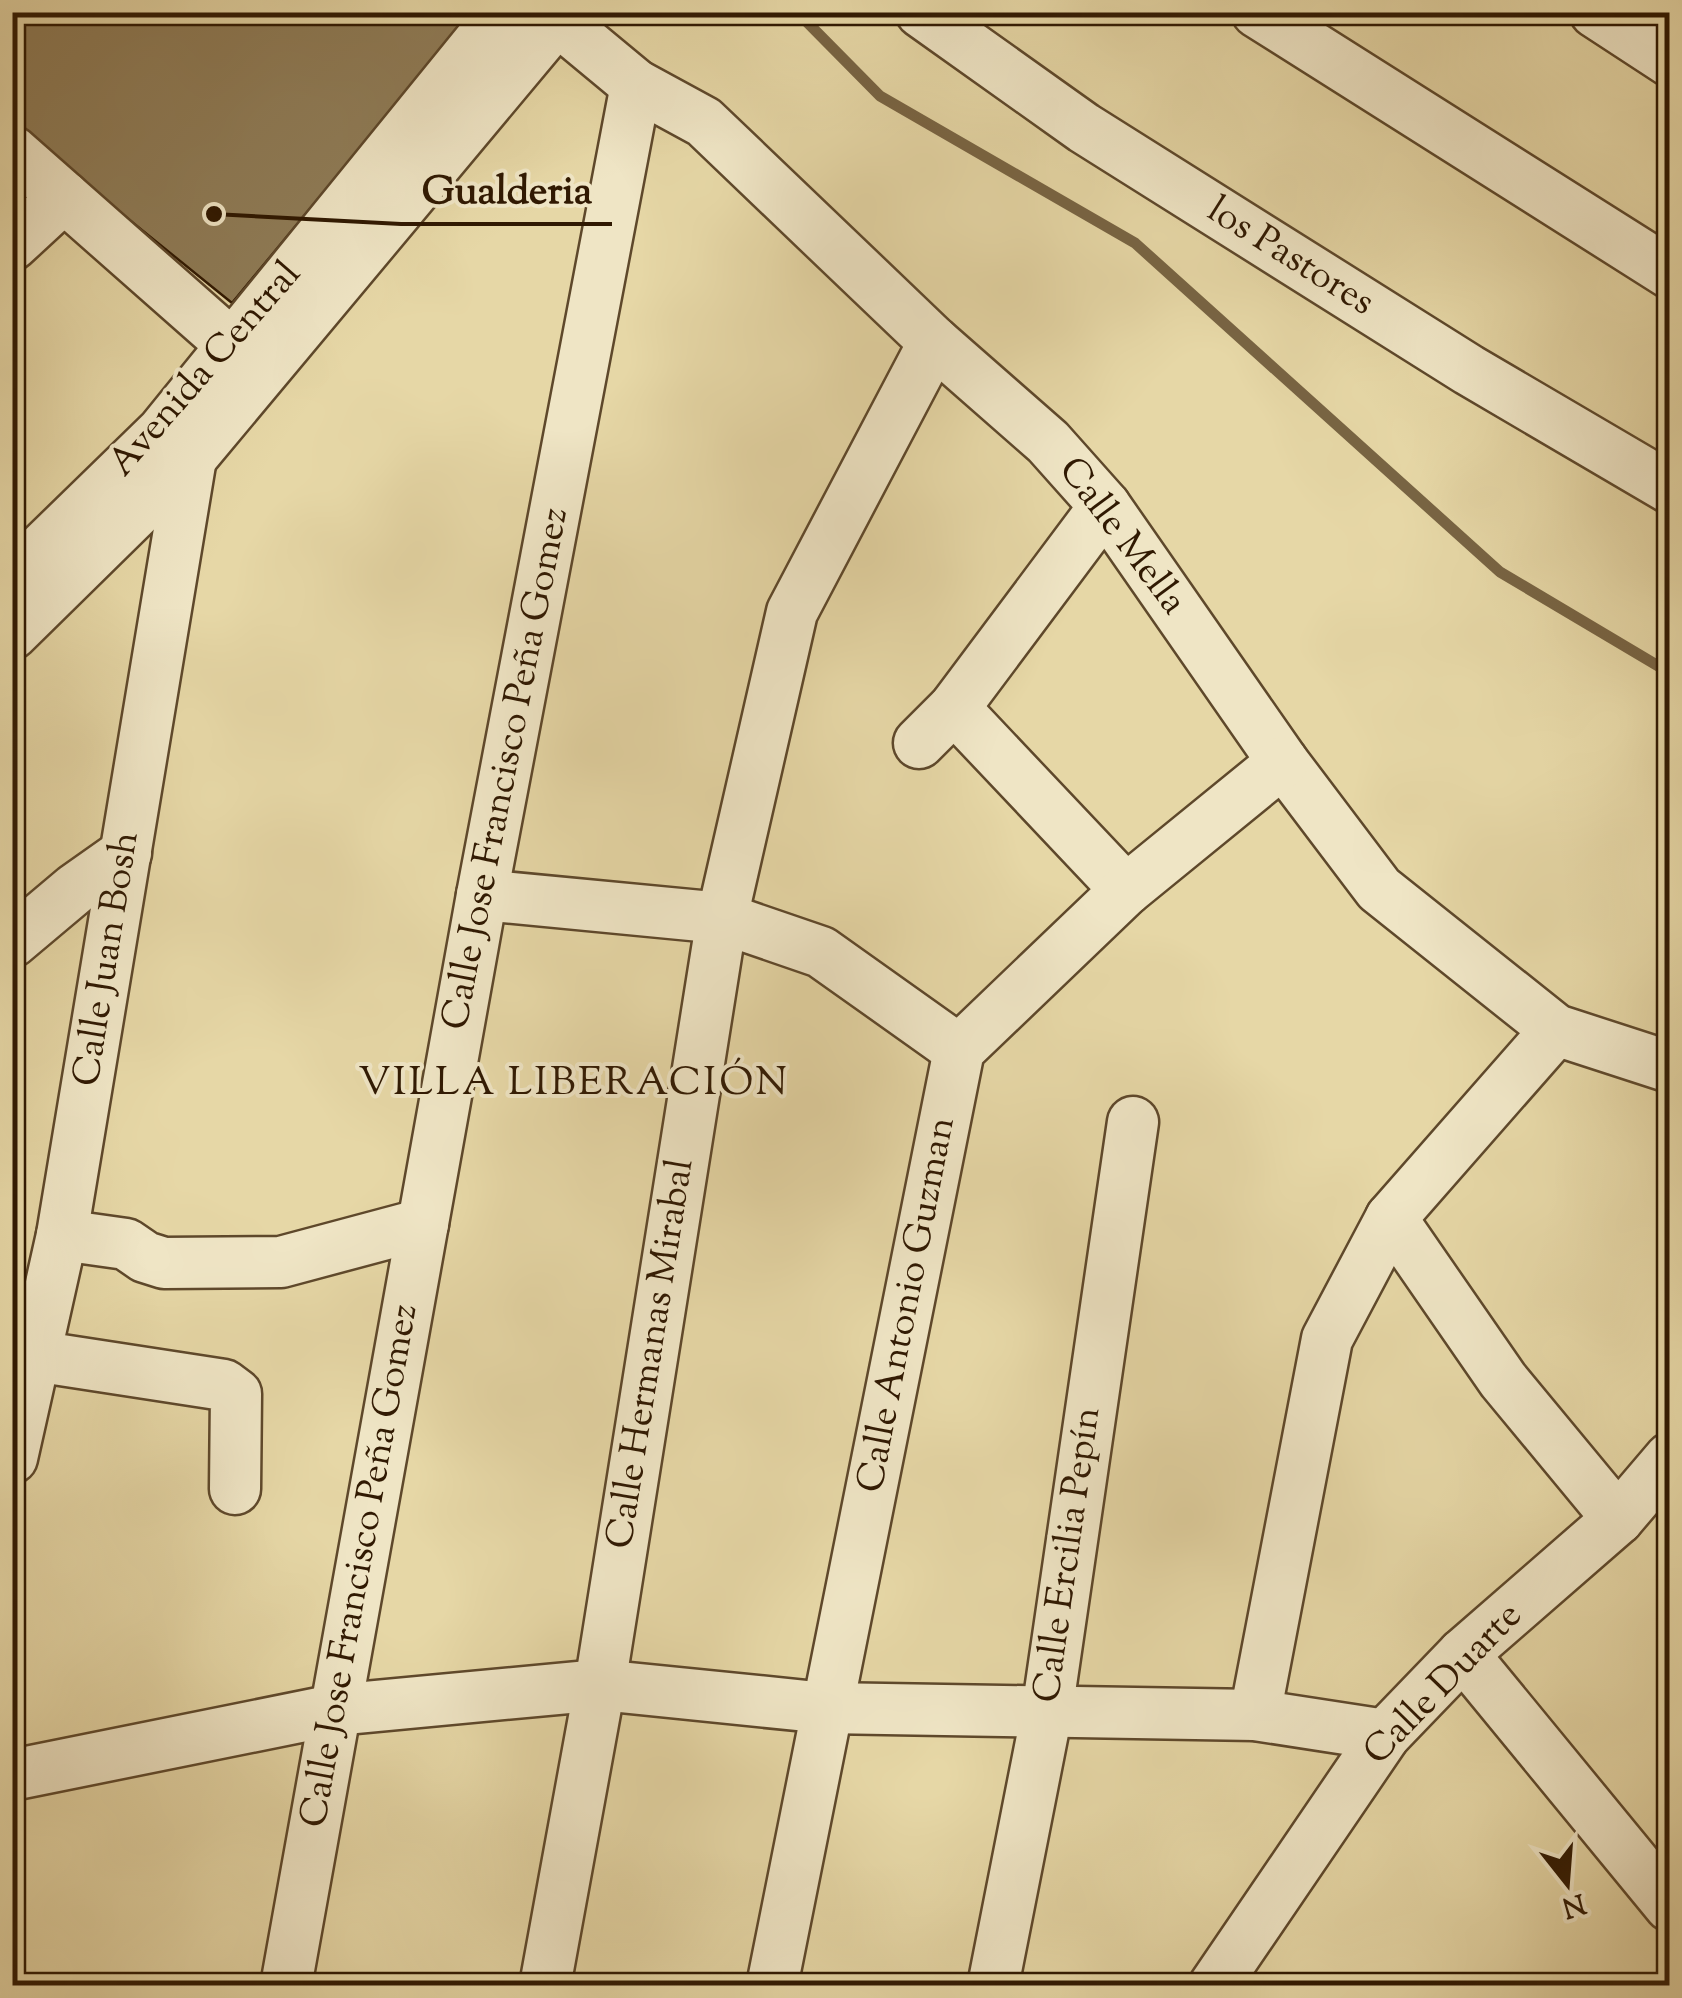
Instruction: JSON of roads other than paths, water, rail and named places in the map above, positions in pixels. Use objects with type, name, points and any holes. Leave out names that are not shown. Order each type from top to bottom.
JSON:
[{"type":"street","name":"Avenida Central","points":[[12,578],[162,432],[503,12]]},
{"type":"street","name":"los Pastores","points":[[921,12],[1101,138],[1469,370],[1670,488]]},
{"type":"street","points":[[1257,12],[1670,273]]},
{"type":"street","points":[[1594,12],[1670,61]]},
{"type":"street","name":"Avenida Central","points":[[12,634],[191,458],[554,15]]},
{"type":"street","name":"Calle Mella","points":[[554,15],[636,85],[704,122],[934,342],[1048,442],[1105,506],[1283,762],[1379,890],[1556,1030],[1670,1067]]},
{"type":"street","name":"Calle Jose Francisco Peña Gomez","points":[[286,1986],[482,894],[636,85]]},
{"type":"street","points":[[12,152],[232,345]]},
{"type":"street","points":[[12,244],[64,197]]},
{"type":"street","name":"Calle Hermanas Mirabal","points":[[546,1986],[600,1685],[722,918],[792,612],[934,342]]},
{"type":"street","name":"Calle Juan Bosh","points":[[12,1458],[62,1234],[191,458]]},
{"type":"street","points":[[919,743],[954,708],[1105,506]]},
{"type":"street","points":[[954,708],[1126,890]]},
{"type":"street","points":[[482,894],[722,918],[821,952],[959,1050],[1126,890],[1283,762]]},
{"type":"street","points":[[12,942],[75,889],[126,853]]},
{"type":"street","points":[[1256,1714],[1326,1339],[1391,1218],[1556,1030]]},
{"type":"street","name":"Calle Antonio Guzman","points":[[772,1986],[959,1050]]},
{"type":"street","name":"Calle Ercilia Pepín","points":[[992,1986],[1047,1712],[1133,1122]]},
{"type":"street","points":[[1391,1218],[1503,1380],[1618,1518]]},
{"type":"street","points":[[62,1234],[126,1244],[164,1264],[281,1262],[422,1224]]},
{"type":"street","points":[[35,1356],[224,1385],[236,1394],[235,1488]]},
{"type":"street","name":"Calle Duarte","points":[[1214,1986],[1385,1735],[1464,1654],[1618,1518],[1670,1458]]},
{"type":"street","points":[[1464,1654],[1670,1906]]},
{"type":"street","points":[[12,1776],[334,1710],[600,1685],[826,1708],[1256,1714],[1385,1735]]},
{"type":"waterway","points":[[797,12],[880,96],[1135,243],[1500,572],[1670,673]]},
{"type":"place","name":"Gualderia","points":[[214,214]]},
{"type":"district","name":"VILLA LIBERACIÓN","points":[[574,1084]]}]
